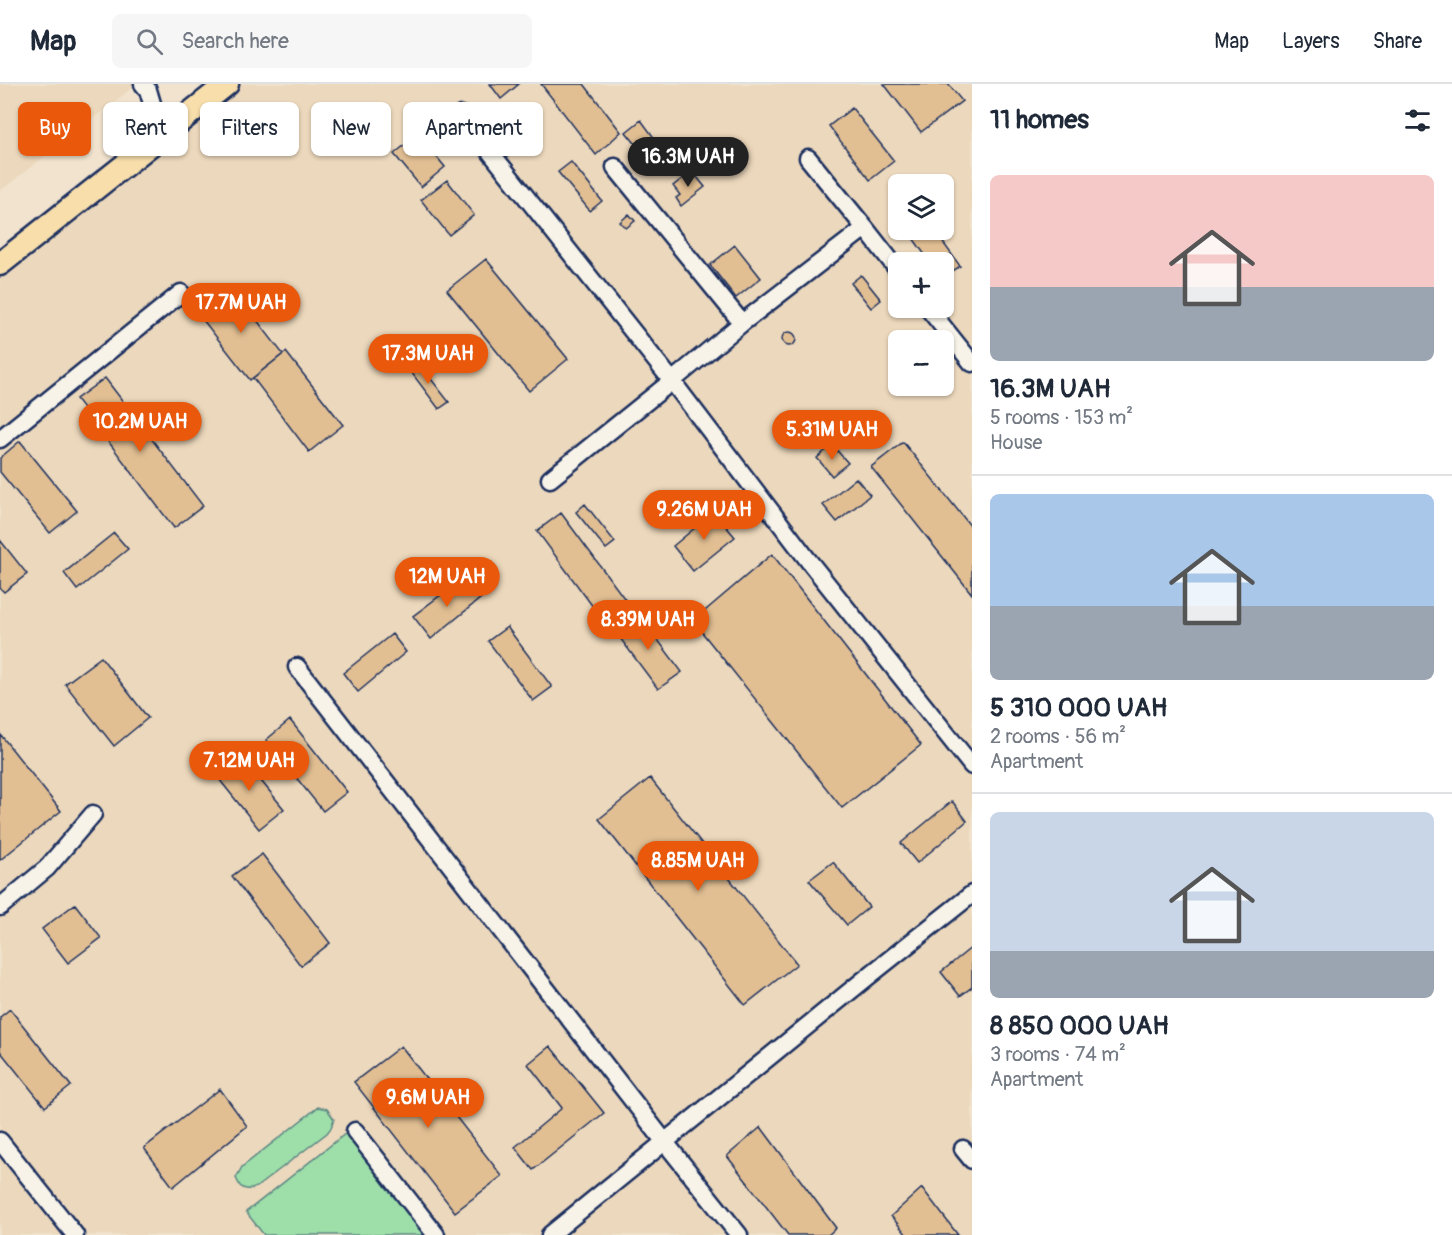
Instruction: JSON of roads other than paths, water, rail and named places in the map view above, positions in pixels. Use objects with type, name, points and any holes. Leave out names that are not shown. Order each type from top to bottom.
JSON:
[{"type":"main road","points":[[188,115],[227,84]]},
{"type":"main road","points":[[0,264],[136,156]]},
{"type":"lane","points":[[143,84],[148,90],[152,102]]},
{"type":"lane","points":[[494,156],[672,381],[808,560],[972,766]]},
{"type":"lane","points":[[808,158],[888,257]]},
{"type":"lane","points":[[615,167],[742,323]]},
{"type":"lane","points":[[550,479],[742,323],[865,228]]},
{"type":"lane","points":[[0,439],[181,293]]},
{"type":"lane","points":[[936,318],[972,363]]},
{"type":"lane","points":[[297,667],[739,1235]]},
{"type":"lane","points":[[0,907],[47,867],[93,814]]},
{"type":"lane","points":[[550,1235],[972,894]]},
{"type":"lane","points":[[355,1131],[436,1235]]},
{"type":"lane","points":[[0,1141],[75,1235]]}]
